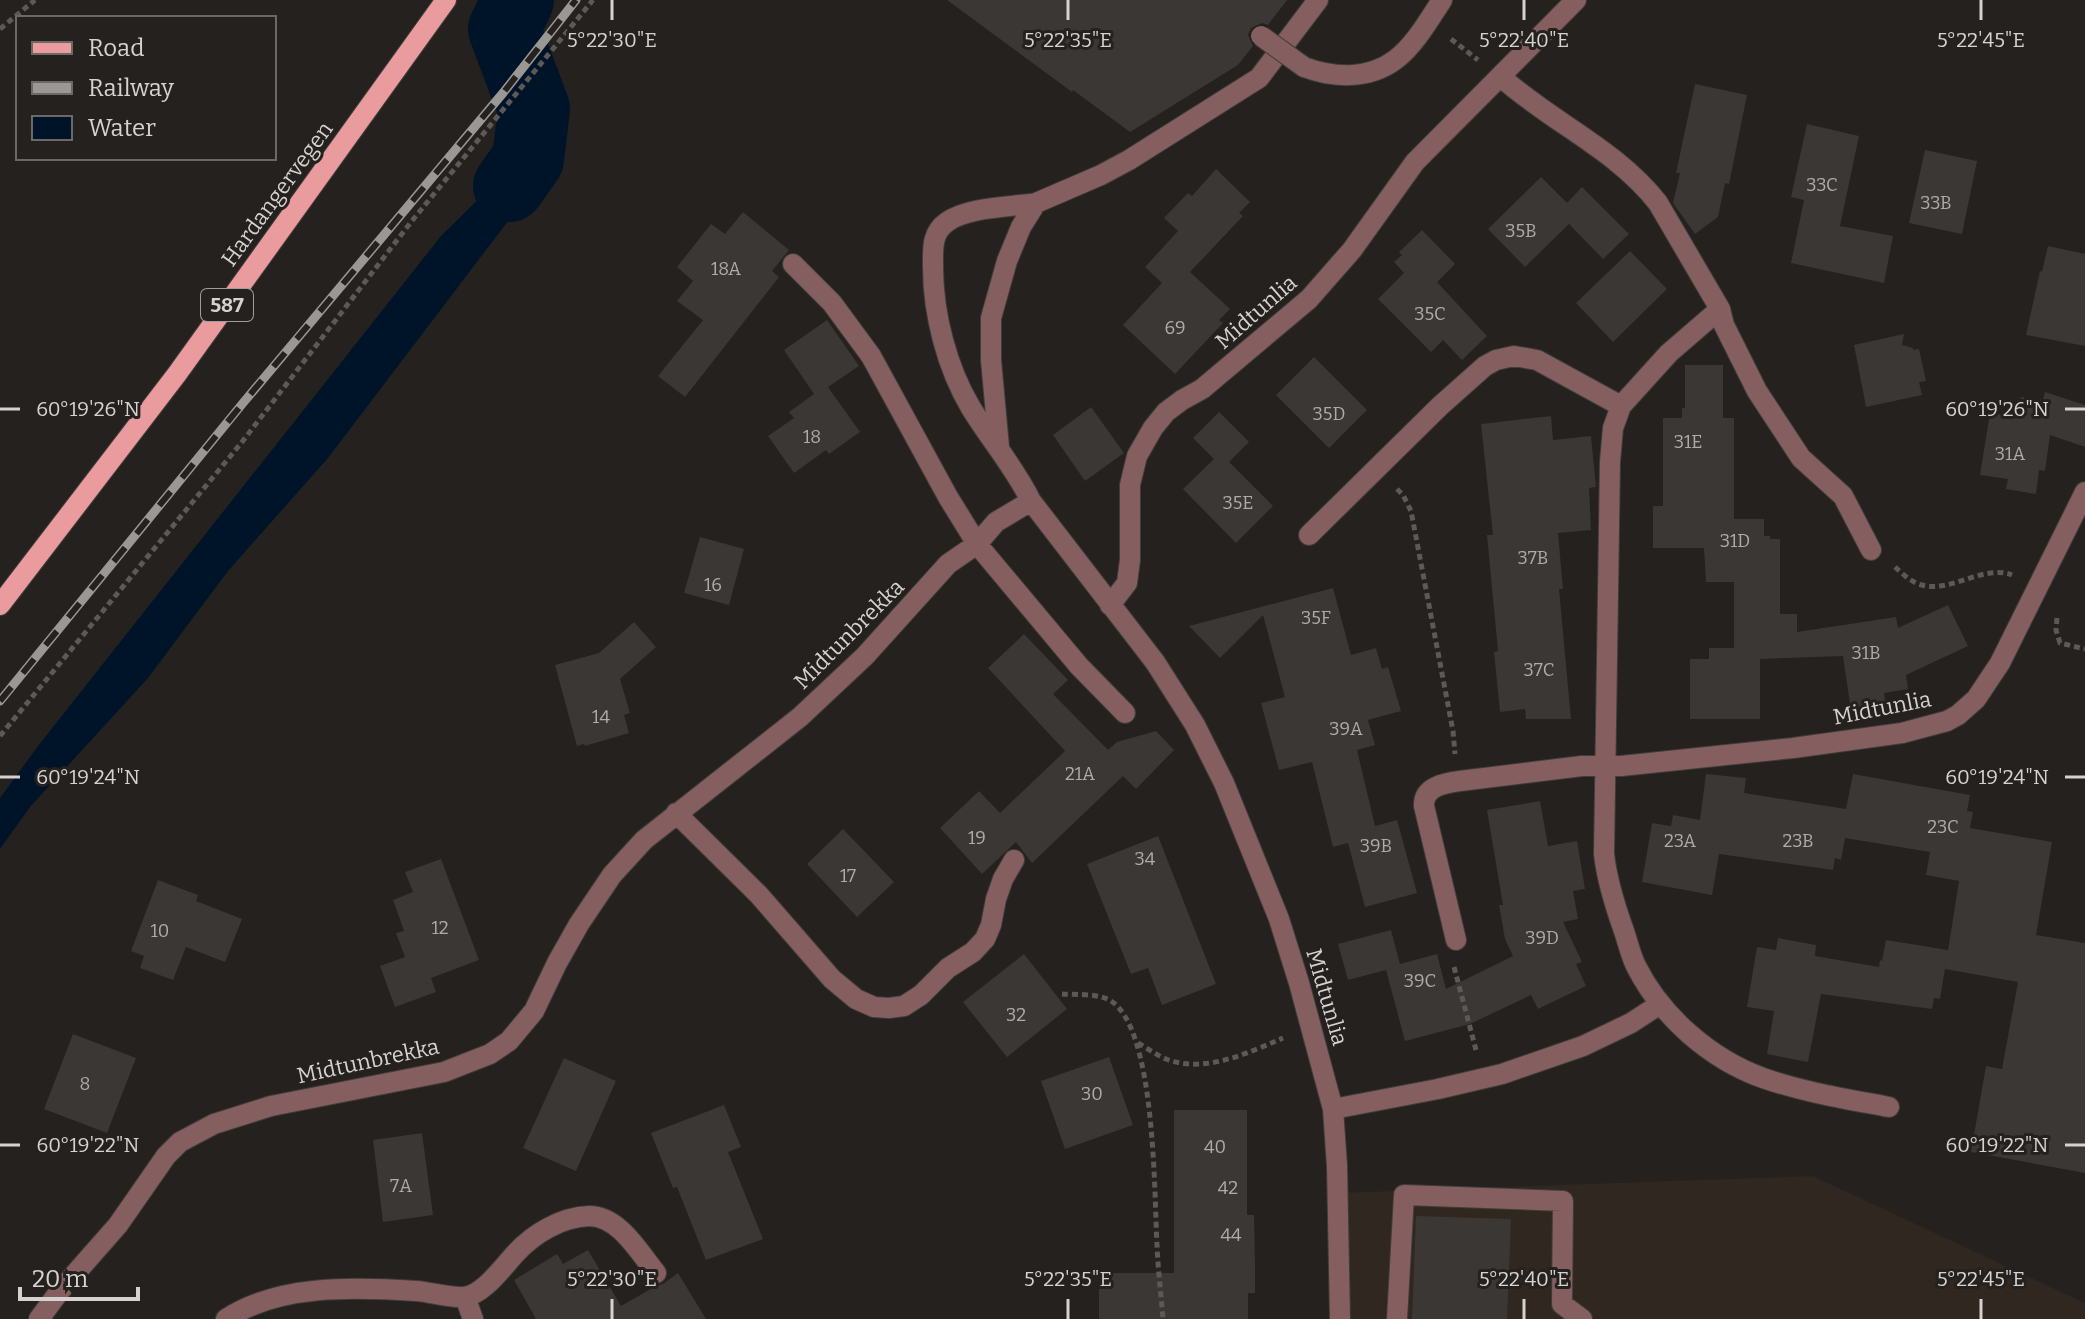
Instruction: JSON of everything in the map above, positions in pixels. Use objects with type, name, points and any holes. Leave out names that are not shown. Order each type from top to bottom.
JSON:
[{"type":"main road","name":"Hardangervegen","points":[[0,605],[177,374],[446,0]]},
{"type":"street","name":"Midtunlia","points":[[1318,0],[1259,78],[1129,160],[1036,203],[967,213],[947,222],[936,233],[933,244],[933,277],[944,340],[959,385],[970,406],[1020,479],[1031,501],[1155,662],[1187,712],[1224,783],[1279,919],[1333,1109],[1340,1319]]},
{"type":"street","points":[[1261,36],[1304,67],[1324,75],[1350,76],[1378,69],[1396,59],[1442,0]]},
{"type":"street","name":"Midtunlia","points":[[1110,605],[1127,583],[1130,485],[1137,456],[1153,428],[1166,412],[1212,381],[1309,299],[1352,250],[1415,162],[1576,0]]},
{"type":"street","points":[[1501,77],[1522,96],[1595,144],[1647,189],[1658,203],[1720,309],[1724,325],[1757,391],[1801,458],[1843,496],[1871,550]]},
{"type":"street","points":[[999,451],[991,360],[991,318],[1007,261],[1021,227],[1036,203]]},
{"type":"street","points":[[793,264],[832,303],[871,356],[977,544],[1079,666],[1125,713]]},
{"type":"street","points":[[1720,309],[1669,353],[1621,406],[1613,428],[1605,766],[1604,854],[1607,883],[1636,966],[1660,1004],[1695,1040],[1759,1077],[1790,1087],[1889,1107]]},
{"type":"street","points":[[1309,535],[1440,406],[1496,360],[1514,356],[1537,360],[1621,406]]},
{"type":"street","name":"Midtunlia","points":[[1456,940],[1423,800],[1427,792],[1444,783],[1582,766],[1777,749],[1902,733],[1947,721],[1976,699],[2000,663],[2085,492]]},
{"type":"street","name":"Midtunbrekka","points":[[39,1319],[118,1225],[166,1156],[180,1142],[214,1124],[271,1106],[444,1072],[490,1054],[509,1041],[534,1011],[579,924],[612,875],[644,840],[800,717],[865,656],[948,564],[977,544],[996,522],[1031,501]]},
{"type":"street","points":[[676,813],[759,895],[832,979],[856,999],[874,1007],[904,1006],[921,995],[948,968],[973,952],[985,939],[1003,879],[1014,860]]},
{"type":"street","points":[[1333,1109],[1483,1078],[1583,1046],[1631,1023],[1660,1004]]},
{"type":"street","points":[[1397,1319],[1404,1195],[1563,1201],[1562,1304],[1582,1319]]},
{"type":"street","points":[[226,1319],[274,1297],[351,1288],[420,1291],[465,1297],[493,1280],[517,1251],[548,1228],[572,1218],[591,1216],[604,1219],[620,1229],[656,1273]]},
{"type":"street","points":[[465,1297],[473,1319]]},
{"type":"path","points":[[0,29],[35,0]]},
{"type":"path","points":[[0,736],[242,442],[411,222],[593,0]]},
{"type":"path","points":[[1428,21],[1501,77]]},
{"type":"path","points":[[1376,469],[1403,495],[1411,511],[1460,781]]},
{"type":"path","points":[[1871,550],[1918,585],[1936,587],[1987,574],[2007,573],[2038,587],[2058,601],[2056,630],[2060,643],[2085,649]]},
{"type":"path","points":[[1456,940],[1454,969],[1483,1078]]},
{"type":"path","points":[[1062,994],[1112,1001],[1122,1011],[1137,1042],[1146,1082],[1152,1141],[1163,1319]]},
{"type":"path","points":[[1137,1042],[1166,1059],[1186,1064],[1214,1063],[1290,1035]]},
{"type":"shaded area","points":[[1813,1176],[2085,1303],[2085,1319],[1331,1319],[1337,1193]]},
{"type":"water","points":[[540,81],[553,146],[527,196],[328,458],[228,571],[148,678],[30,807],[0,849],[0,798],[441,236],[499,179],[516,144],[518,108]]},
{"type":"building","points":[[947,0],[1287,0],[1268,25],[1262,23],[1251,28],[1248,35],[1253,46],[1238,65],[1130,132]]},
{"type":"building","points":[[1695,84],[1747,95],[1729,184],[1725,183],[1718,217],[1695,234],[1673,203],[1680,173],[1676,173]]},
{"type":"building","points":[[1807,124],[1859,136],[1840,226],[1893,236],[1884,283],[1791,263],[1804,200],[1791,197]]},
{"type":"building","points":[[1925,150],[1977,161],[1962,234],[1909,223]]},
{"type":"building","points":[[1216,169],[1250,202],[1239,213],[1243,216],[1190,272],[1230,309],[1219,320],[1223,323],[1175,374],[1123,325],[1162,283],[1145,267],[1178,231],[1164,218],[1188,193],[1192,196]]},
{"type":"building","points":[[1541,177],[1567,203],[1582,187],[1629,234],[1603,259],[1569,224],[1525,267],[1488,229]]},
{"type":"building","points":[[743,212],[789,250],[772,271],[779,277],[685,397],[658,376],[703,320],[677,301],[693,281],[677,267],[711,224],[725,234]]},
{"type":"building","points":[[1422,230],[1455,264],[1437,282],[1487,336],[1462,360],[1443,340],[1431,352],[1378,299],[1404,273],[1394,262],[1402,255],[1399,252]]},
{"type":"building","points":[[2048,246],[2085,254],[2085,346],[2026,335]]},
{"type":"building","points":[[1630,251],[1667,289],[1613,342],[1576,303]]},
{"type":"building","points":[[827,320],[859,366],[828,387],[860,432],[829,454],[826,450],[794,473],[768,436],[794,418],[789,412],[814,394],[784,350]]},
{"type":"building","points":[[1904,334],[1902,345],[1919,349],[1926,381],[1919,382],[1922,395],[1866,407],[1854,345]]},
{"type":"building","points":[[1314,357],[1367,410],[1329,448],[1276,395]]},
{"type":"building","points":[[1685,365],[1723,365],[1723,418],[1734,418],[1734,519],[1764,519],[1764,536],[1780,539],[1780,614],[1797,614],[1797,632],[1896,617],[1898,628],[1948,605],[1968,646],[1906,675],[1908,689],[1884,693],[1886,705],[1851,711],[1843,656],[1760,659],[1760,719],[1690,719],[1690,659],[1709,659],[1709,648],[1734,648],[1734,582],[1706,582],[1704,548],[1653,548],[1653,506],[1663,506],[1663,418],[1682,418],[1682,408],[1685,408]]},
{"type":"building","points":[[2045,392],[2085,405],[2085,447],[2050,435],[2045,471],[2039,470],[2036,494],[2006,489],[2008,479],[1980,475],[1990,413],[2018,417],[2021,397],[2043,400]]},
{"type":"building","points":[[1091,407],[1124,453],[1085,481],[1053,435]]},
{"type":"building","points":[[1219,412],[1249,442],[1229,462],[1273,506],[1236,543],[1183,489],[1214,459],[1193,438]]},
{"type":"building","points":[[1551,416],[1553,440],[1591,436],[1596,487],[1589,488],[1591,530],[1558,533],[1563,589],[1559,589],[1571,719],[1526,719],[1525,709],[1500,712],[1494,652],[1498,651],[1487,535],[1493,535],[1481,424]]},
{"type":"building","points":[[700,537],[744,549],[729,605],[684,593]]},
{"type":"building","points":[[1333,588],[1351,655],[1376,648],[1382,669],[1388,667],[1401,711],[1368,720],[1375,745],[1357,750],[1375,826],[1397,820],[1417,893],[1365,907],[1348,843],[1333,847],[1312,762],[1279,770],[1261,703],[1285,697],[1263,615],[1220,658],[1189,626]]},
{"type":"building","points":[[634,622],[656,647],[620,679],[630,713],[624,715],[629,733],[577,746],[555,665],[599,653]]},
{"type":"building","points":[[1024,634],[1068,680],[1053,694],[1108,750],[1117,742],[1156,731],[1174,750],[1136,789],[1123,776],[1032,863],[1016,842],[982,874],[940,828],[979,791],[1000,813],[1065,751],[988,668]]},
{"type":"building","points":[[1706,774],[1746,778],[1744,793],[1846,809],[1853,774],[1970,795],[1967,811],[1973,812],[1970,828],[2052,842],[2036,935],[2085,943],[2085,1173],[1971,1152],[1986,1066],[2002,1069],[2018,982],[1945,969],[1959,881],[1926,875],[1930,852],[1845,838],[1841,860],[1835,858],[1833,870],[1719,854],[1712,895],[1642,882],[1652,823],[1671,826],[1673,815],[1700,820]]},
{"type":"building","points":[[1540,801],[1548,846],[1577,841],[1585,889],[1573,891],[1578,919],[1563,922],[1582,962],[1576,964],[1586,986],[1538,1009],[1531,995],[1470,1024],[1405,1041],[1386,970],[1348,980],[1338,944],[1391,930],[1400,964],[1437,954],[1446,989],[1513,956],[1505,939],[1499,905],[1503,905],[1487,810]]},
{"type":"building","points":[[843,829],[894,882],[857,917],[807,864]]},
{"type":"building","points":[[1158,836],[1216,984],[1162,1005],[1148,968],[1131,974],[1087,864]]},
{"type":"building","points":[[441,859],[479,960],[431,978],[436,992],[395,1007],[380,966],[405,957],[396,933],[404,931],[393,900],[413,892],[405,872]]},
{"type":"building","points":[[158,880],[198,895],[196,901],[242,919],[225,962],[186,947],[173,980],[140,968],[144,956],[131,951]]},
{"type":"building","points":[[1778,938],[1816,945],[1815,956],[1879,967],[1886,940],[1948,950],[1940,999],[1934,998],[1932,1009],[1821,994],[1808,1062],[1767,1054],[1774,1011],[1747,1007],[1757,947],[1776,950]]},
{"type":"building","points":[[1024,954],[1067,1009],[1007,1057],[963,1002]]},
{"type":"building","points":[[73,1034],[136,1058],[107,1133],[44,1109]]},
{"type":"building","points":[[1109,1057],[1133,1125],[1065,1149],[1041,1081]]},
{"type":"building","points":[[564,1058],[616,1081],[576,1171],[523,1148]]},
{"type":"building","points":[[724,1105],[741,1147],[728,1152],[763,1239],[706,1260],[651,1133]]},
{"type":"building","points":[[1174,1110],[1247,1110],[1247,1215],[1254,1215],[1255,1263],[1255,1293],[1248,1293],[1248,1319],[1099,1319],[1099,1273],[1174,1273]]},
{"type":"building","points":[[422,1133],[433,1215],[383,1222],[373,1140]]},
{"type":"building","points":[[1416,1216],[1511,1219],[1507,1319],[1412,1319]]},
{"type":"building","points":[[588,1250],[621,1306],[678,1273],[706,1319],[536,1319],[514,1280],[557,1254],[563,1264]]},
{"type":"waterway","points":[[509,186],[528,159],[534,109],[504,29],[518,0]]},
{"type":"railway","points":[[0,701],[243,403],[503,93],[576,0]]}]
